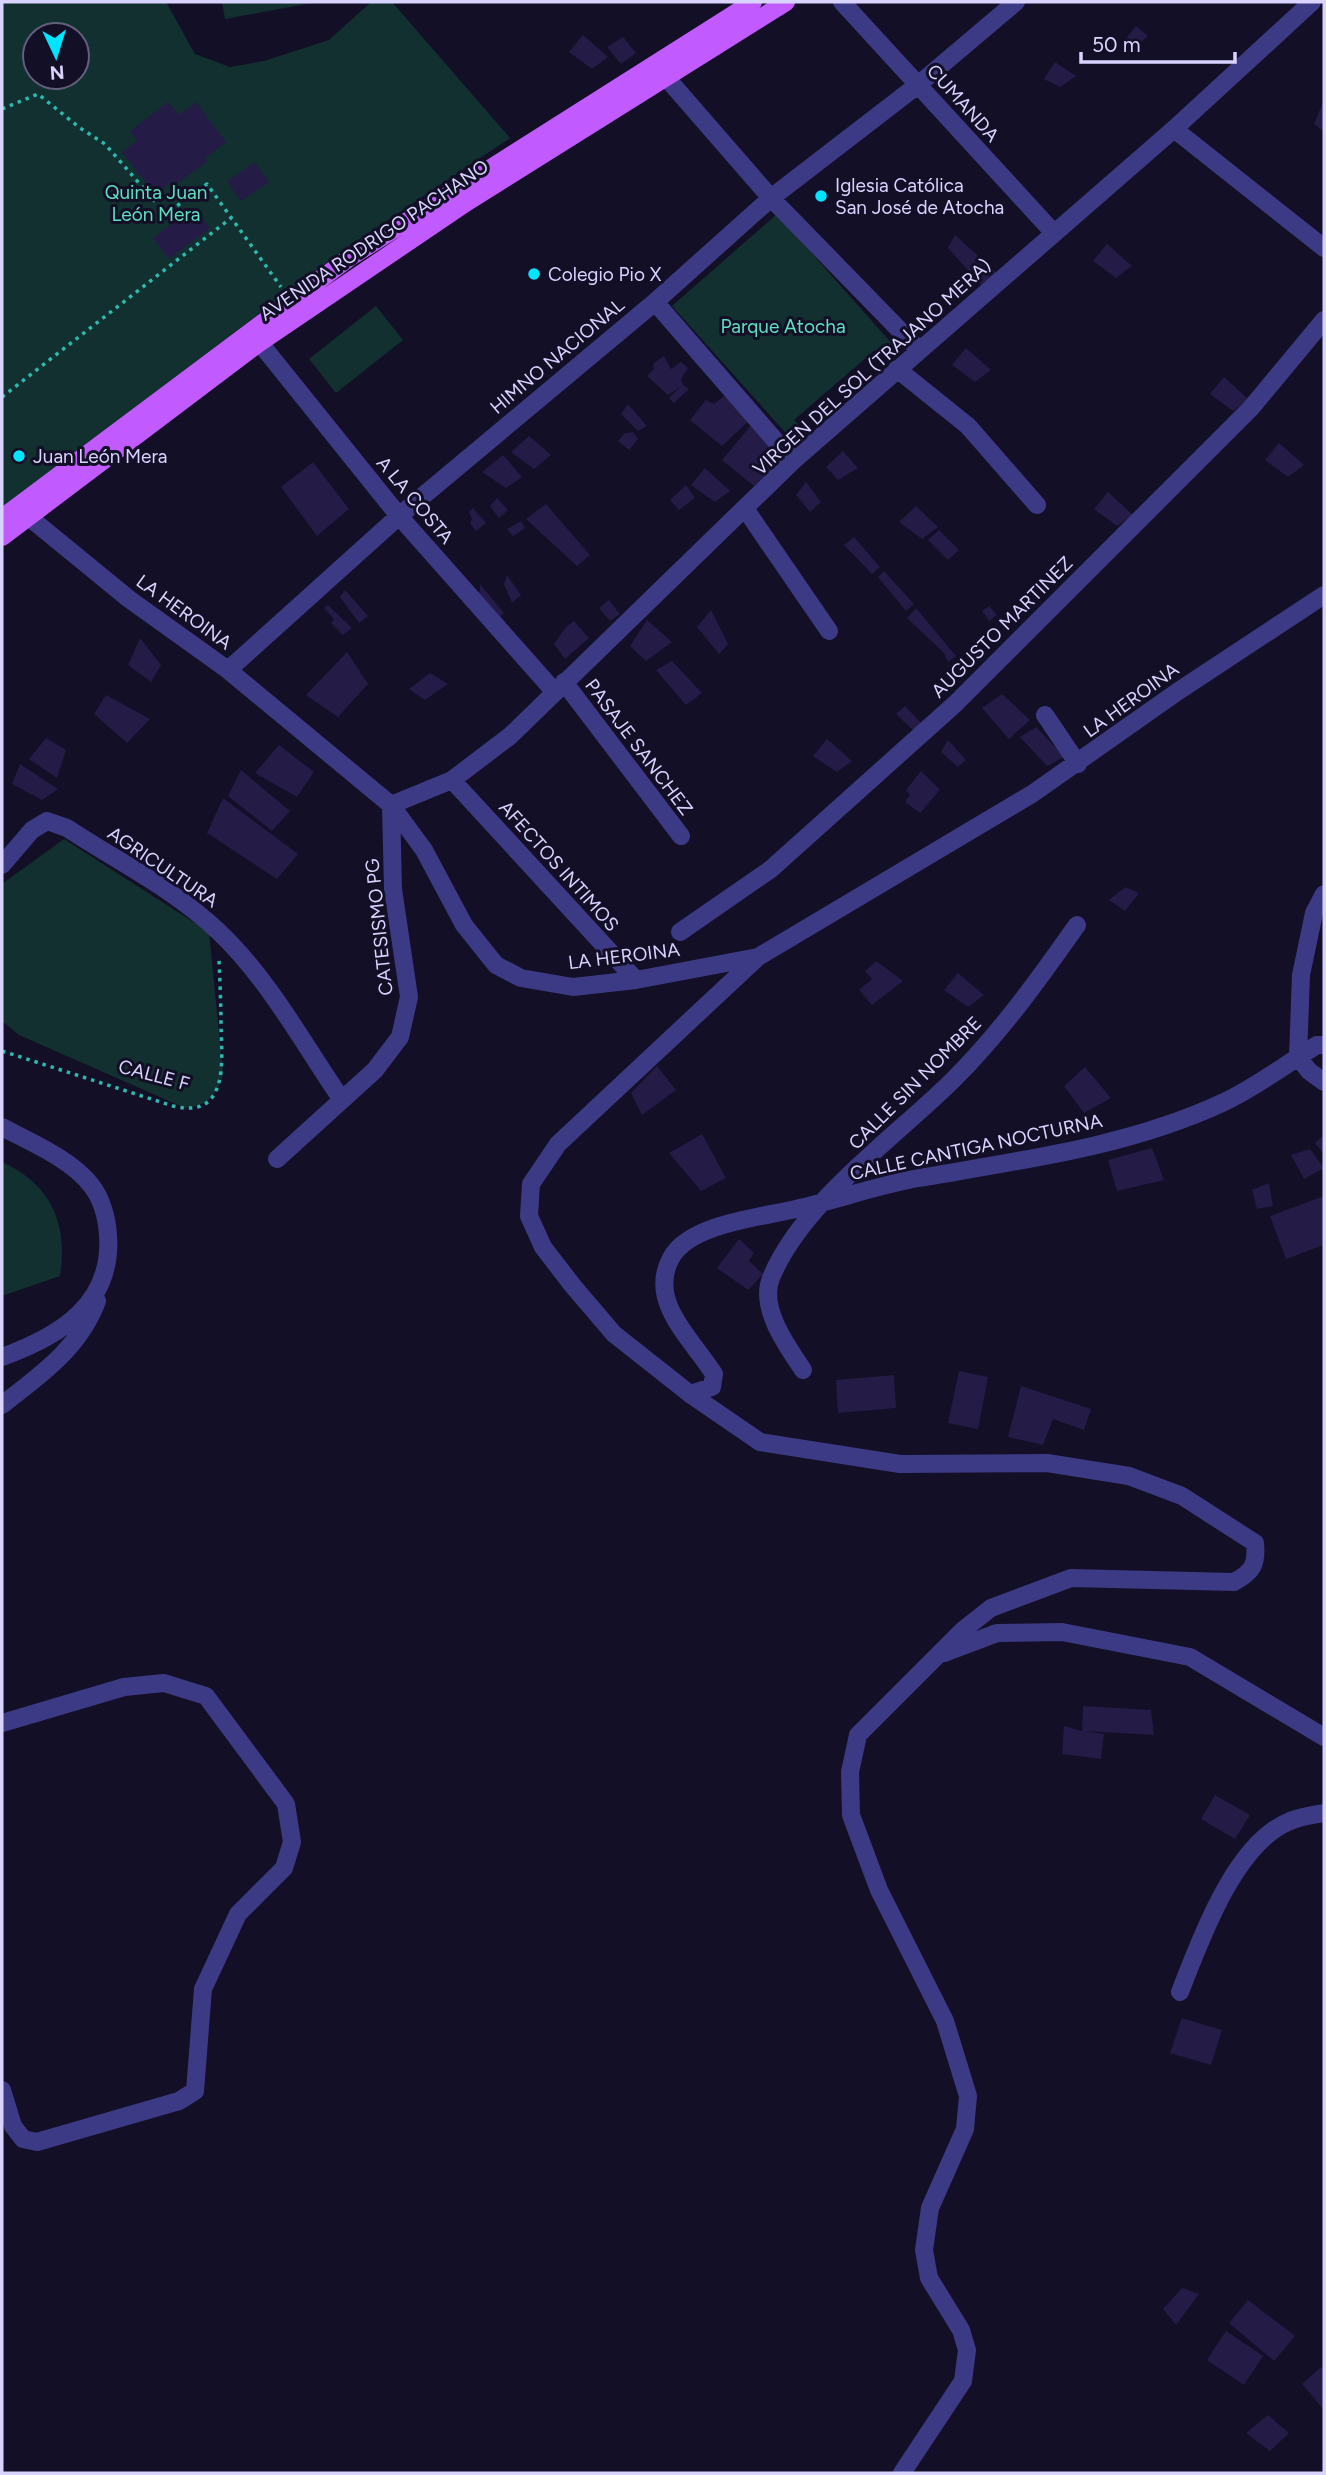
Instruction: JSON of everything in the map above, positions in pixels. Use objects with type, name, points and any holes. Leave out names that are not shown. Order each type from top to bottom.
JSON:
[{"type":"main road","name":"AVENIDA RODRIGO PACHANO","points":[[2,537],[22,512],[255,337],[467,202],[754,2]]},
{"type":"main road","name":"AVENIDA RODRIGO PACHANO","points":[[659,70],[786,2]]},
{"type":"main road","name":"AVENIDA RODRIGO PACHANO","points":[[2,518],[22,512]]},
{"type":"street","name":"CUMANDA","points":[[842,2],[1053,232]]},
{"type":"street","name":"HIMNO NACIONAL","points":[[228,670],[399,516],[655,302],[771,198],[919,84],[1016,2]]},
{"type":"street","name":"VIRGEN DEL SOL (TRAJANO MERA)","points":[[391,805],[452,780],[510,736],[746,510],[793,461],[1174,129],[1312,2]]},
{"type":"street","points":[[659,70],[771,198],[919,350]]},
{"type":"street","points":[[1174,129],[1324,248]]},
{"type":"street","points":[[655,302],[793,461]]},
{"type":"street","name":"AUGUSTO MARTINEZ","points":[[680,932],[771,869],[955,704],[1251,408],[1324,320]]},
{"type":"street","name":"A LA COSTA","points":[[255,337],[399,516],[559,687]]},
{"type":"street","points":[[897,369],[968,426],[1037,505]]},
{"type":"street","points":[[746,510],[829,631]]},
{"type":"street","name":"LA HEROINA","points":[[22,512],[129,598],[228,670],[391,805],[424,850],[464,925],[496,965],[521,978],[573,987],[636,980],[758,957],[1079,764],[1177,692],[1324,595]]},
{"type":"street","name":"PASAJE SANCHEZ","points":[[559,687],[681,836]]},
{"type":"street","points":[[1045,715],[1079,764]]},
{"type":"street","name":"AFECTOS INTIMOS","points":[[452,780],[636,980]]},
{"type":"street","name":"CATESISMO PG","points":[[277,1159],[375,1070],[400,1037],[409,997],[393,889],[391,805]]},
{"type":"street","name":"AGRICULTURA","points":[[2,865],[40,823],[47,821],[67,828],[180,900],[218,931],[254,970],[342,1100]]},
{"type":"street","points":[[1324,894],[1314,913],[1301,975],[1298,1056],[1309,1071],[1324,1082]]},
{"type":"street","name":"CALLE SIN NOMBRE","points":[[803,1370],[775,1324],[769,1301],[770,1279],[801,1228],[822,1203],[955,1078],[1022,1002],[1077,925]]},
{"type":"street","points":[[758,957],[558,1144],[531,1184],[529,1216],[543,1247],[614,1334],[690,1394],[760,1442],[900,1464],[1047,1462],[1129,1476],[1182,1496],[1255,1543],[1256,1560],[1250,1574],[1234,1582],[1071,1578],[991,1608],[963,1630],[941,1655],[910,1680],[858,1735],[849,1772],[851,1815],[879,1890],[945,2021],[968,2096],[965,2129],[930,2208],[924,2250],[929,2278],[961,2330],[967,2350],[963,2381],[902,2473]]},
{"type":"street","name":"CALLE CANTIGA NOCTURNA","points":[[690,1394],[712,1387],[714,1374],[671,1314],[664,1278],[680,1244],[730,1224],[916,1179],[1031,1161],[1167,1124],[1223,1102],[1317,1045],[1324,1045]]},
{"type":"street","points":[[2,1127],[77,1171],[92,1186],[108,1227],[109,1251],[103,1283],[90,1319],[63,1356],[2,1405]]},
{"type":"street","points":[[2,1357],[21,1350],[71,1322],[103,1283]]},
{"type":"street","points":[[941,1655],[997,1633],[1062,1632],[1190,1657],[1324,1737]]},
{"type":"street","points":[[2,1723],[124,1687],[164,1683],[206,1696],[286,1804],[292,1842],[284,1868],[238,1914],[203,1989],[195,2091],[179,2101],[37,2142],[23,2139],[13,2126],[2,2090]]},
{"type":"street","points":[[1180,1992],[1218,1900],[1258,1845],[1286,1822],[1324,1813]]},
{"type":"path","points":[[2,108],[38,94],[80,128],[105,144],[166,214],[207,184],[286,292]]},
{"type":"path","points":[[2,397],[231,218]]},
{"type":"path","name":"CALLE F","points":[[2,1051],[173,1106],[192,1108],[204,1104],[217,1091],[223,1073],[218,931]]},
{"type":"green space","name":"Quinta Juan León Mera","points":[[2,2],[166,2],[195,54],[230,67],[264,61],[329,40],[371,2],[392,2],[510,138],[342,251],[2,508]]},
{"type":"green space","points":[[222,2],[317,2],[225,19]]},
{"type":"green space","name":"Parque Atocha","points":[[777,214],[894,346],[882,357],[875,350],[794,420],[803,430],[792,440],[672,306]]},
{"type":"green space","points":[[376,306],[403,340],[336,393],[309,359]]},
{"type":"green space","points":[[64,839],[209,932],[223,1073],[219,1087],[205,1102],[185,1108],[19,1035],[3,1022],[2,884]]},
{"type":"green space","points":[[2,1162],[33,1182],[53,1208],[61,1239],[62,1257],[60,1276],[2,1296]]},
{"type":"building","points":[[1136,26],[1148,36],[1138,45],[1124,41]]},
{"type":"building","points":[[583,35],[608,57],[592,69],[569,52]]},
{"type":"building","points":[[623,37],[636,53],[621,64],[607,47]]},
{"type":"building","points":[[1055,62],[1076,76],[1060,87],[1044,79]]},
{"type":"building","points":[[1324,100],[1324,132],[1314,124]]},
{"type":"building","points":[[168,102],[179,115],[196,102],[226,142],[205,158],[207,162],[176,184],[174,180],[155,194],[122,152],[137,140],[130,131]]},
{"type":"building","points":[[255,162],[269,182],[241,201],[227,181]]},
{"type":"building","points":[[194,207],[210,228],[169,259],[153,238]]},
{"type":"building","points":[[955,235],[997,273],[981,285],[948,248]]},
{"type":"building","points":[[1107,244],[1132,266],[1116,278],[1093,261]]},
{"type":"building","points":[[966,348],[991,370],[975,382],[952,365]]},
{"type":"building","points":[[664,356],[671,369],[681,362],[688,368],[681,379],[683,385],[689,389],[674,403],[669,398],[680,387],[668,395],[647,376],[654,369],[653,364]]},
{"type":"building","points":[[1224,377],[1249,400],[1233,411],[1210,394]]},
{"type":"building","points":[[728,393],[751,419],[722,446],[690,420],[706,400],[714,404]]},
{"type":"building","points":[[628,404],[647,426],[638,431],[621,414]]},
{"type":"building","points":[[753,423],[783,458],[754,486],[722,460]]},
{"type":"building","points":[[633,432],[638,439],[629,450],[618,441],[625,433]]},
{"type":"building","points":[[529,436],[551,455],[534,469],[511,452]]},
{"type":"building","points":[[1279,443],[1304,465],[1288,477],[1265,460]]},
{"type":"building","points":[[843,451],[858,468],[838,480],[826,467]]},
{"type":"building","points":[[503,455],[522,477],[506,488],[482,472]]},
{"type":"building","points":[[313,462],[349,509],[317,536],[281,487]]},
{"type":"building","points":[[705,468],[730,491],[715,502],[691,485]]},
{"type":"building","points":[[806,482],[821,502],[810,512],[796,495]]},
{"type":"building","points":[[686,485],[695,498],[679,510],[670,500]]},
{"type":"building","points":[[1108,492],[1133,515],[1117,526],[1094,509]]},
{"type":"building","points":[[497,498],[508,510],[499,518],[490,506]]},
{"type":"building","points":[[546,504],[590,555],[577,566],[526,519]]},
{"type":"building","points":[[916,506],[938,527],[922,539],[899,522]]},
{"type":"building","points":[[473,508],[486,523],[476,531],[470,523],[472,519],[469,512]]},
{"type":"building","points":[[521,521],[525,528],[513,536],[507,529]]},
{"type":"building","points":[[939,530],[959,550],[948,560],[928,540]]},
{"type":"building","points":[[854,537],[880,567],[872,574],[844,545]]},
{"type":"building","points":[[884,571],[914,604],[906,611],[878,577]]},
{"type":"building","points":[[507,575],[521,595],[512,603],[504,584]]},
{"type":"building","points":[[480,584],[504,613],[495,621],[474,594],[480,591]]},
{"type":"building","points":[[345,590],[368,616],[359,623],[340,597]]},
{"type":"building","points":[[609,600],[620,614],[610,621],[599,608]]},
{"type":"building","points":[[328,605],[352,628],[343,635],[331,623],[334,619],[324,608]]},
{"type":"building","points":[[989,606],[997,615],[989,621],[982,611]]},
{"type":"building","points":[[916,608],[956,656],[948,662],[944,653],[907,618]]},
{"type":"building","points":[[711,610],[728,644],[719,654],[697,627]]},
{"type":"building","points":[[647,620],[672,642],[646,661],[630,646]]},
{"type":"building","points":[[574,621],[589,638],[565,659],[554,644]]},
{"type":"building","points":[[140,638],[161,665],[151,682],[128,665]]},
{"type":"building","points":[[347,652],[368,684],[338,717],[306,695]]},
{"type":"building","points":[[672,661],[702,693],[686,705],[656,670]]},
{"type":"building","points":[[430,673],[448,684],[425,700],[409,689]]},
{"type":"building","points":[[1002,694],[1030,720],[1009,739],[982,708]]},
{"type":"building","points":[[106,695],[150,719],[127,743],[94,714]]},
{"type":"building","points":[[905,706],[923,725],[916,733],[896,714]]},
{"type":"building","points":[[1036,727],[1065,757],[1047,766],[1020,737]]},
{"type":"building","points":[[46,738],[66,750],[57,778],[29,759]]},
{"type":"building","points":[[827,739],[852,761],[837,772],[813,756]]},
{"type":"building","points":[[948,740],[966,760],[958,767],[941,752]]},
{"type":"building","points":[[279,745],[314,772],[297,797],[255,773]]},
{"type":"building","points":[[20,764],[58,789],[42,800],[12,784]]},
{"type":"building","points":[[241,770],[290,811],[272,831],[228,796]]},
{"type":"building","points":[[921,771],[940,790],[920,813],[905,802],[910,795],[906,790]]},
{"type":"building","points":[[223,798],[298,854],[277,879],[207,833]]},
{"type":"building","points":[[1125,887],[1139,893],[1125,911],[1109,900]]},
{"type":"building","points":[[876,961],[903,981],[872,1005],[859,990],[872,979],[865,971]]},
{"type":"building","points":[[958,973],[984,995],[968,1007],[944,990]]},
{"type":"building","points":[[657,1066],[676,1090],[642,1115],[631,1093]]},
{"type":"building","points":[[1085,1067],[1111,1098],[1084,1113],[1064,1086]]},
{"type":"building","points":[[702,1134],[726,1178],[701,1191],[669,1153]]},
{"type":"building","points":[[1324,1135],[1324,1154],[1315,1143]]},
{"type":"building","points":[[1152,1148],[1164,1180],[1117,1191],[1108,1160]]},
{"type":"building","points":[[1310,1149],[1324,1168],[1304,1179],[1291,1155]]},
{"type":"building","points":[[1269,1183],[1273,1206],[1257,1209],[1252,1190]]},
{"type":"building","points":[[1324,1196],[1324,1245],[1286,1259],[1270,1216]]},
{"type":"building","points":[[739,1239],[754,1253],[749,1261],[763,1274],[748,1290],[717,1268]]},
{"type":"building","points":[[959,1371],[988,1377],[978,1429],[948,1423]]},
{"type":"building","points":[[894,1375],[896,1408],[838,1413],[836,1380]]},
{"type":"building","points":[[1021,1386],[1091,1409],[1084,1430],[1053,1419],[1043,1445],[1008,1437]]},
{"type":"building","points":[[1083,1706],[1151,1710],[1154,1735],[1085,1731],[1104,1734],[1101,1759],[1062,1754],[1064,1726],[1082,1731]]},
{"type":"building","points":[[1215,1795],[1250,1815],[1235,1839],[1201,1819]]},
{"type":"building","points":[[1182,2018],[1222,2030],[1211,2065],[1170,2053]]},
{"type":"building","points":[[1182,2288],[1199,2294],[1176,2325],[1163,2309]]},
{"type":"building","points":[[1248,2300],[1295,2336],[1274,2361],[1229,2323]]},
{"type":"building","points":[[1226,2331],[1263,2356],[1244,2385],[1207,2360]]},
{"type":"building","points":[[1321,2367],[1324,2370],[1324,2410],[1302,2384]]},
{"type":"building","points":[[1268,2415],[1289,2433],[1270,2451],[1246,2433]]},
{"type":"place","name":"Iglesia Católica San José de Atocha","points":[[821,196]]},
{"type":"place","name":"Colegio Pio X","points":[[534,274]]},
{"type":"place","name":"Juan León Mera","points":[[19,456]]}]
